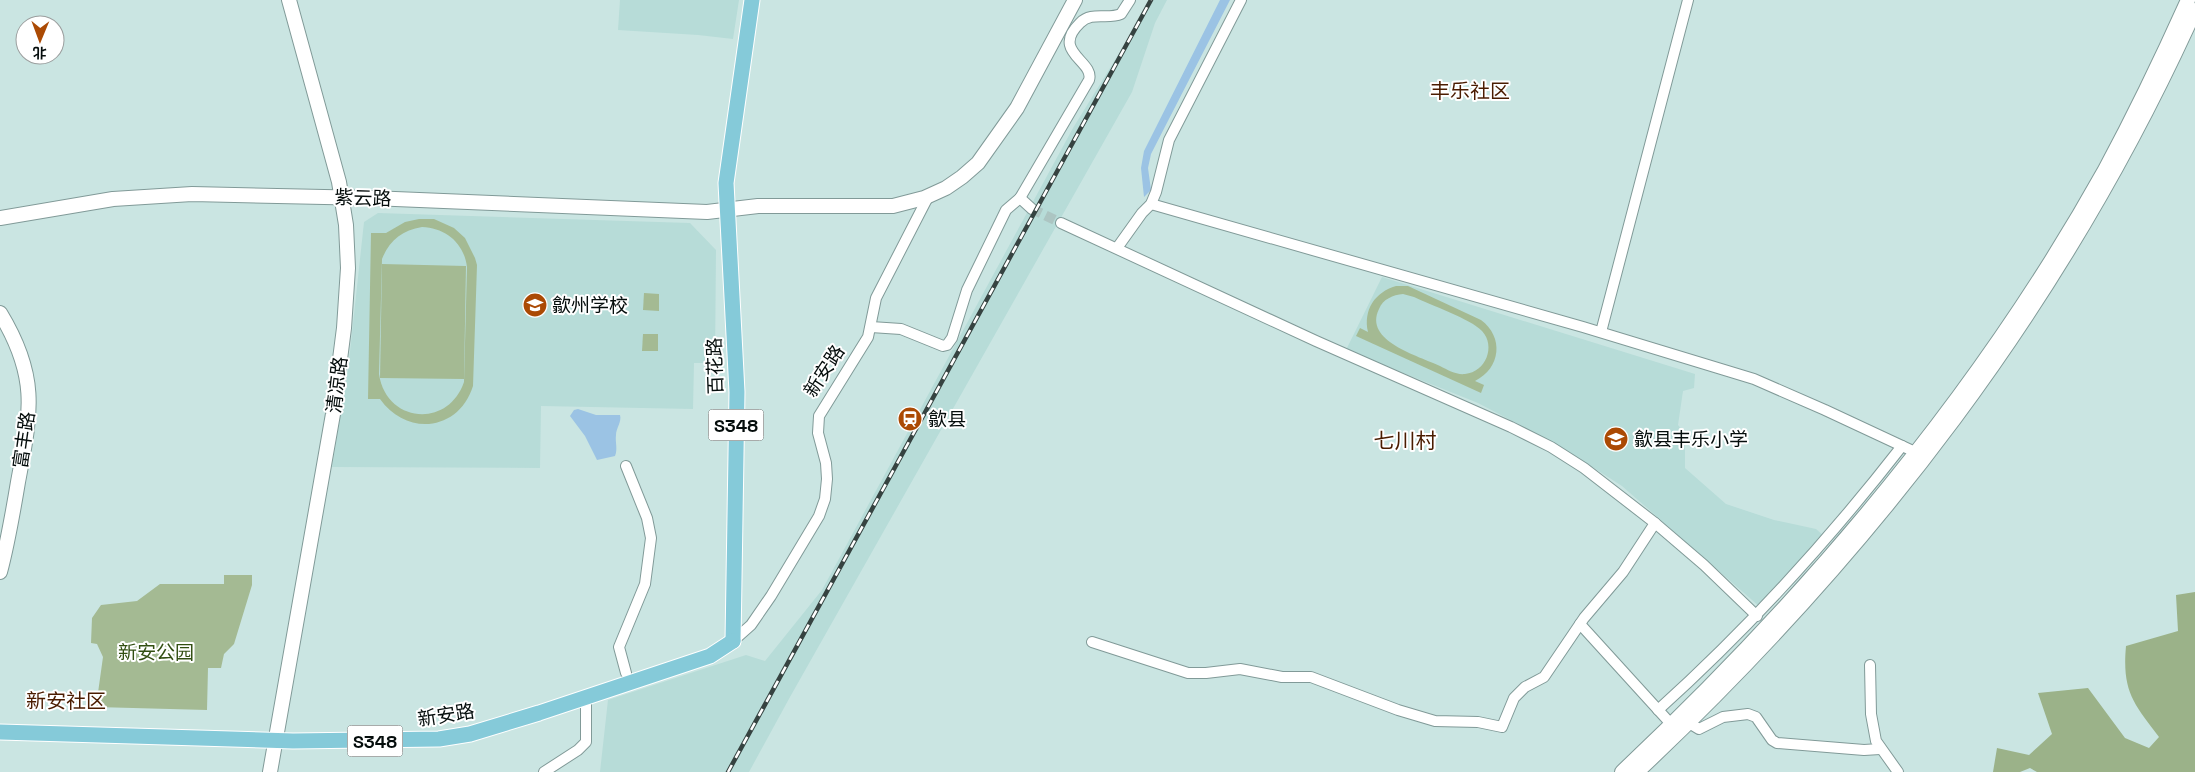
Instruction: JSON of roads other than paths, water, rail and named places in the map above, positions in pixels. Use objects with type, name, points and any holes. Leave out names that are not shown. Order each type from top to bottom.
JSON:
[{"type":"main road","name":"百花路","points":[[734,642],[737,392],[726,183],[752,0]]},
{"type":"main road","name":"百花路","points":[[728,209],[736,184],[762,0]]},
{"type":"main road","name":"新安路","points":[[0,722],[276,735],[439,740],[470,734],[710,656],[734,642]]},
{"type":"main road","name":"新安路","points":[[0,732],[276,735],[422,731],[454,727],[536,703],[706,646],[734,642]]},
{"type":"street","name":"清凉路","points":[[270,772],[326,461],[339,367],[348,268],[346,225],[342,198],[288,0]]},
{"type":"street","name":"紫云路","points":[[0,218],[85,203],[149,196],[192,194],[707,212],[758,206],[882,207],[903,204],[928,197],[962,177],[985,154],[1017,108],[1075,0]]},
{"type":"street","points":[[871,326],[901,330],[938,345],[946,345],[958,323],[967,290],[1006,210],[1020,198],[1089,80],[1088,68],[1073,54],[1070,41],[1072,33],[1087,17],[1108,17],[1121,14],[1130,0]]},
{"type":"street","points":[[1118,248],[1142,213],[1151,204],[1156,192],[1169,140],[1241,0]]},
{"type":"street","points":[[1601,332],[1688,0]]},
{"type":"street","points":[[1622,772],[1671,724],[1822,567],[1915,452],[1995,345],[2064,239],[2132,118],[2189,4]]},
{"type":"street","points":[[1638,772],[1798,610],[1858,542],[1931,451],[1984,379],[2051,280],[2100,200],[2151,105],[2189,4]]},
{"type":"street","name":"新安路","points":[[734,642],[751,625],[771,596],[819,516],[828,479],[818,432],[819,416],[866,342],[876,298],[928,197]]},
{"type":"street","points":[[1020,198],[1032,210]]},
{"type":"street","points":[[1151,204],[1601,332],[1754,380],[1915,452]]},
{"type":"street","points":[[1061,223],[1316,341],[1531,436],[1584,468],[1655,523],[1704,565],[1757,616]]},
{"type":"street","name":"富丰路","points":[[0,313],[16,340],[24,361],[30,408],[28,433],[7,546],[0,572]]},
{"type":"street","points":[[1658,710],[1757,616],[1824,542],[1902,446]]},
{"type":"street","points":[[626,466],[647,518],[651,538],[647,575],[642,595],[619,646],[626,674]]},
{"type":"street","points":[[1092,642],[1188,673],[1206,673],[1240,668],[1286,678],[1312,677],[1398,710],[1435,721],[1478,722],[1502,726],[1514,698],[1525,687],[1544,677],[1580,624],[1623,572],[1655,523]]},
{"type":"street","points":[[1580,624],[1671,724]]},
{"type":"street","points":[[1870,665],[1871,714],[1876,741],[1898,772]]},
{"type":"street","points":[[544,772],[578,750],[586,742],[586,697]]},
{"type":"street","points":[[1688,723],[1699,729],[1722,717],[1748,714],[1756,717],[1772,740],[1777,743],[1864,750],[1880,749]]},
{"type":"tunnel","points":[[1032,209],[1061,223]]},
{"type":"railway","points":[[728,772],[1151,0]]},
{"type":"place","name":"歙州学校","points":[[535,305]]},
{"type":"place","name":"歙县","points":[[910,419]]},
{"type":"place","name":"歙县丰乐小学","points":[[1616,439]]},
{"type":"district","name":"丰乐社区","points":[[1470,91]]},
{"type":"district","name":"七川村","points":[[1405,440]]},
{"type":"district","name":"新安社区","points":[[66,701]]},
{"type":"park label","name":"新安公园","points":[[156,652]]}]
